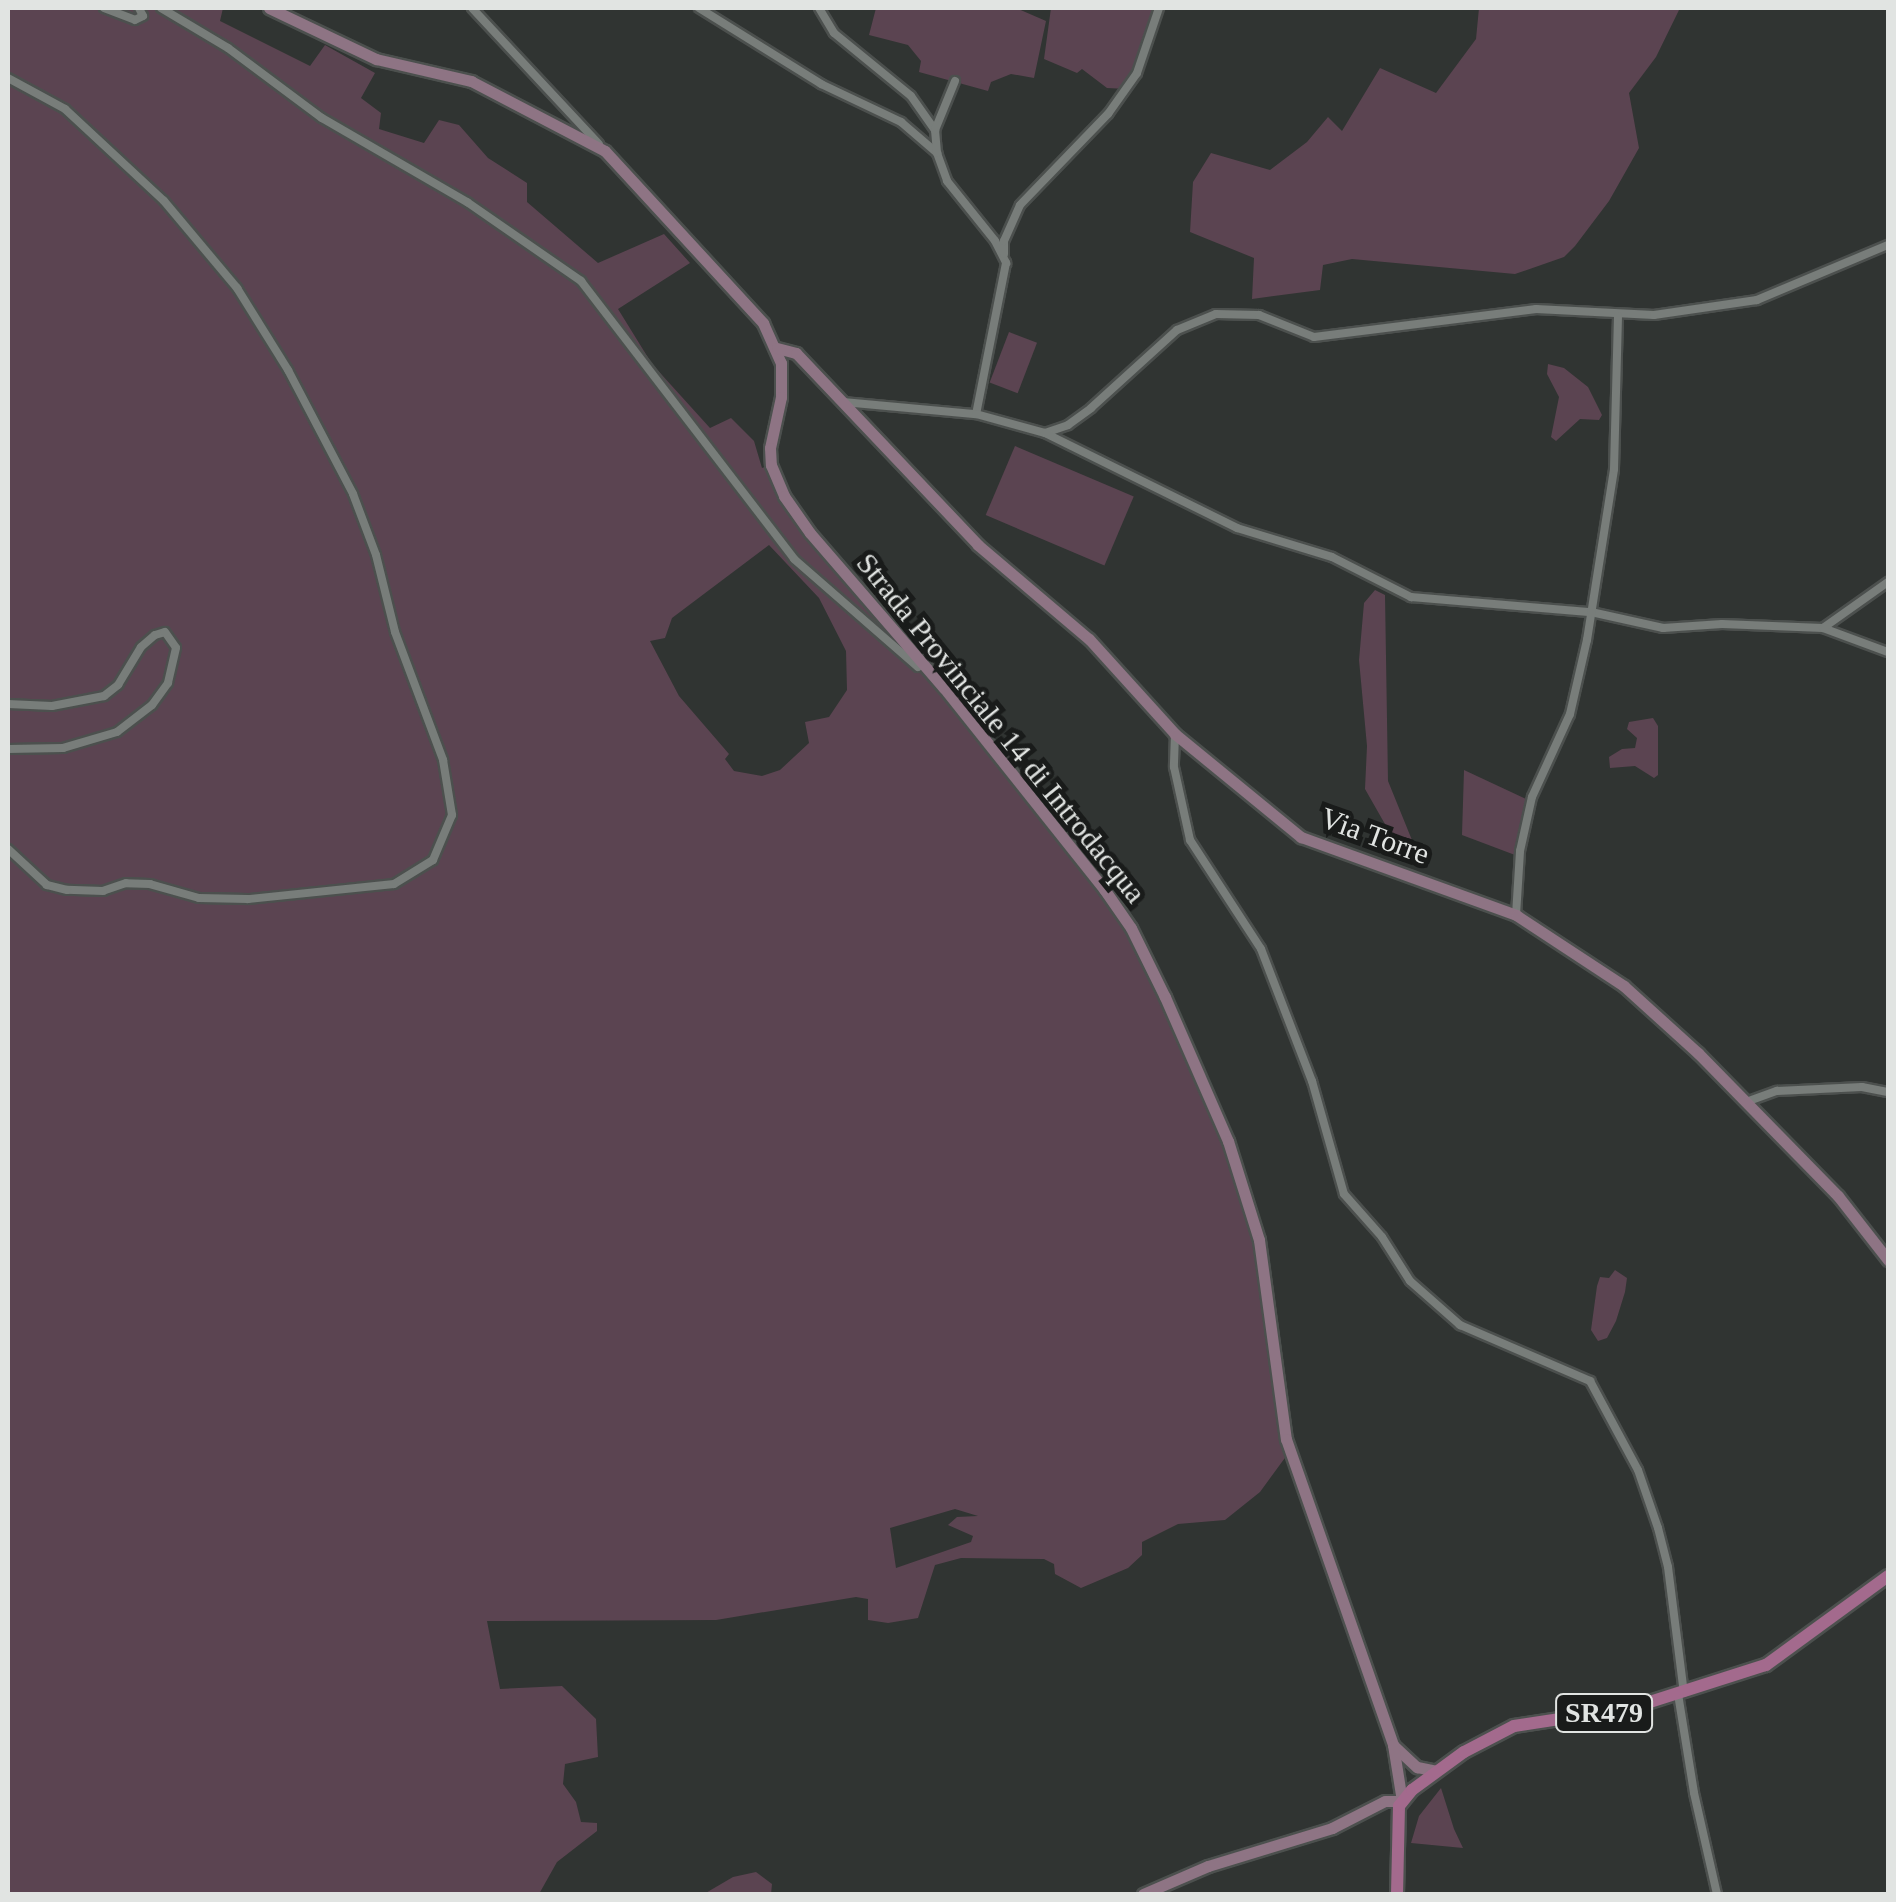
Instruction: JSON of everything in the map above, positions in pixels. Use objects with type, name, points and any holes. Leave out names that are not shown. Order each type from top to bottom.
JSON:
[{"type":"main road","points":[[268,8],[376,59],[471,81],[605,151],[756,312],[778,348]]},
{"type":"main road","name":"Strada Provinciale 14 di Introdacqua","points":[[778,348],[781,397],[770,448],[784,496],[810,533],[924,664],[1120,910],[1200,1074],[1228,1140],[1259,1240],[1286,1439],[1393,1745],[1402,1801]]},
{"type":"main road","name":"Via Torre","points":[[778,348],[792,350],[978,545],[1089,639],[1176,734],[1301,837],[1516,915],[1649,1006],[1838,1196],[1888,1260]]},
{"type":"main road","name":"SR479","points":[[1402,1801],[1437,1771],[1514,1726],[1631,1708],[1780,1658],[1888,1576]]},
{"type":"main road","points":[[1393,1745],[1416,1767],[1437,1771]]},
{"type":"main road","points":[[1143,1894],[1208,1866],[1332,1828],[1385,1801],[1402,1801],[1396,1819],[1398,1894]]},
{"type":"street","points":[[104,8],[135,20],[143,16],[138,8]]},
{"type":"street","points":[[161,8],[228,48],[322,118],[467,202],[572,273],[593,294],[794,560],[918,667],[924,664]]},
{"type":"street","points":[[472,8],[605,151]]},
{"type":"street","points":[[698,8],[821,84],[901,122],[936,153]]},
{"type":"street","points":[[819,8],[834,34],[904,87],[934,130]]},
{"type":"street","points":[[976,414],[1004,286],[1009,228],[1020,205],[1108,114],[1138,73],[1159,8]]},
{"type":"street","points":[[8,78],[64,109],[164,202],[237,288],[288,370],[352,494],[376,554],[396,632],[442,760],[452,815],[433,860],[394,884],[248,899],[199,898],[150,884],[126,883],[103,891],[67,890],[47,885],[8,849]]},
{"type":"street","points":[[954,82],[934,130],[936,153],[951,186],[1004,254]]},
{"type":"street","points":[[1045,433],[1068,425],[1091,408],[1177,330],[1216,314],[1259,315],[1314,336],[1536,308],[1618,316],[1757,300],[1888,245]]},
{"type":"street","points":[[1516,915],[1520,851],[1532,797],[1570,714],[1590,612],[1614,468],[1618,316]]},
{"type":"street","points":[[844,402],[976,414],[1045,433],[1237,528],[1332,557],[1411,597],[1590,612],[1663,628],[1722,624],[1823,628],[1888,652]]},
{"type":"street","points":[[1823,628],[1888,582]]},
{"type":"street","points":[[8,704],[52,706],[104,696],[118,685],[141,647],[155,635],[165,632],[176,648],[168,683],[152,704],[117,732],[63,748],[8,750]]},
{"type":"street","points":[[1176,734],[1174,767],[1190,840],[1260,948],[1312,1080],[1344,1194],[1370,1221],[1410,1281],[1460,1325],[1590,1381],[1638,1470],[1665,1552],[1694,1793],[1717,1894]]},
{"type":"street","points":[[1745,1104],[1760,1094],[1778,1091],[1862,1087],[1888,1092]]},
{"type":"shaded area","points":[[8,8],[223,8],[220,21],[310,66],[325,45],[375,73],[361,98],[381,113],[379,129],[424,143],[439,120],[459,125],[488,158],[527,183],[527,202],[598,263],[664,234],[690,263],[618,309],[652,364],[710,428],[731,418],[754,441],[762,468],[771,465],[784,496],[1120,910],[1200,1074],[1259,1240],[1290,1451],[1260,1492],[1225,1520],[1178,1524],[1142,1542],[1142,1555],[1128,1568],[1081,1588],[1055,1574],[1054,1564],[1044,1559],[961,1558],[935,1565],[918,1618],[888,1623],[868,1620],[868,1599],[856,1597],[716,1620],[487,1621],[500,1689],[562,1686],[596,1719],[598,1757],[565,1764],[563,1784],[576,1802],[581,1822],[597,1823],[597,1831],[557,1862],[539,1894],[8,1894]],"holes":[[[769,545],[819,598],[846,651],[847,690],[829,717],[805,722],[809,743],[780,770],[762,776],[734,771],[725,759],[729,754],[679,696],[650,641],[665,638],[672,618]],[[955,1509],[978,1516],[957,1517],[948,1525],[973,1536],[971,1542],[896,1568],[890,1528]]]},
{"type":"shaded area","points":[[876,8],[1016,8],[1046,21],[1034,78],[1011,74],[991,82],[988,91],[919,72],[921,61],[908,45],[869,35]]},
{"type":"shaded area","points":[[1051,8],[1159,8],[1127,89],[1107,88],[1082,69],[1077,73],[1044,59]]},
{"type":"shaded area","points":[[1479,8],[1680,8],[1656,57],[1629,93],[1639,148],[1609,201],[1575,246],[1564,257],[1515,274],[1352,259],[1323,265],[1320,290],[1252,299],[1254,258],[1190,232],[1193,182],[1211,153],[1270,170],[1307,142],[1328,117],[1342,131],[1380,68],[1436,93],[1476,39]]},
{"type":"shaded area","points":[[1009,332],[1037,343],[1018,393],[990,382]]},
{"type":"shaded area","points":[[1548,364],[1564,368],[1588,387],[1602,415],[1599,420],[1580,419],[1556,441],[1551,437],[1559,397],[1547,374]]},
{"type":"shaded area","points":[[1015,446],[1134,496],[1104,565],[986,515]]},
{"type":"shaded area","points":[[1375,590],[1385,595],[1388,781],[1416,850],[1411,853],[1398,847],[1365,789],[1367,746],[1359,660],[1364,603]]},
{"type":"shaded area","points":[[1653,718],[1658,726],[1658,775],[1654,778],[1635,766],[1610,768],[1609,757],[1622,749],[1635,748],[1637,738],[1627,729],[1629,722]]},
{"type":"shaded area","points":[[1464,770],[1526,799],[1515,855],[1462,835]]},
{"type":"shaded area","points":[[1615,1270],[1627,1278],[1625,1292],[1607,1338],[1598,1341],[1591,1330],[1597,1286],[1600,1277],[1609,1278]]},
{"type":"shaded area","points":[[1441,1788],[1463,1848],[1411,1843],[1419,1816]]},
{"type":"shaded area","points":[[756,1872],[772,1884],[771,1894],[704,1894],[733,1877]]}]
